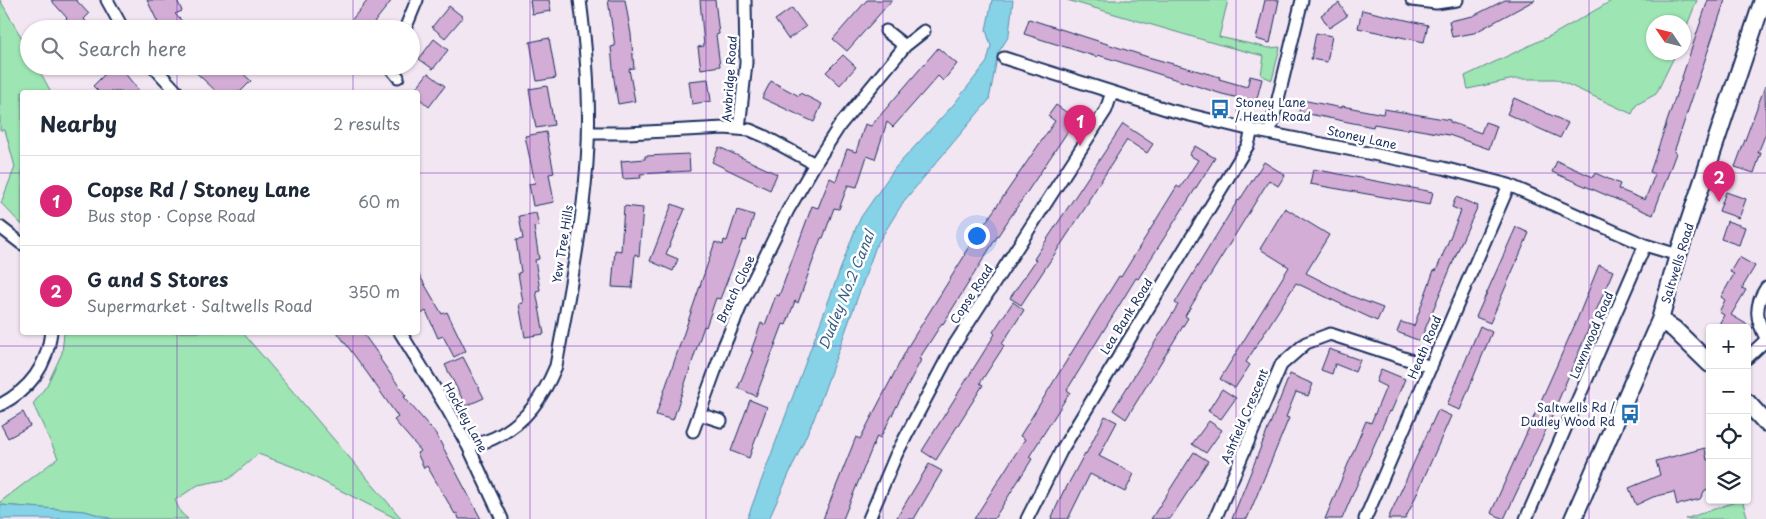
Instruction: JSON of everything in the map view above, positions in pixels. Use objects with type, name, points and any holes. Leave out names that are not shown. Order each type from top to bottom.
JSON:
[{"type":"street","points":[[106,0],[118,20]]},
{"type":"street","points":[[409,20],[418,0]]},
{"type":"street","name":"Yew Tree Hills","points":[[468,446],[494,438],[526,417],[548,386],[556,366],[580,220],[589,133],[586,58],[580,0]]},
{"type":"street","name":"Awbridge Road","points":[[739,129],[746,63],[745,0]]},
{"type":"street","points":[[1270,132],[1302,0]]},
{"type":"street","points":[[1412,0],[1436,4],[1457,0]]},
{"type":"street","name":"Saltwells Road","points":[[1573,519],[1660,320],[1678,256],[1763,0]]},
{"type":"street","points":[[886,30],[905,46]]},
{"type":"street","name":"Bratch Close","points":[[693,431],[742,303],[788,210],[840,125],[905,46],[924,31]]},
{"type":"street","name":"Stoney Lane","points":[[1004,58],[1169,110],[1252,130],[1270,132],[1443,168],[1509,185],[1645,245],[1678,256]]},
{"type":"street","points":[[161,75],[175,90]]},
{"type":"street","name":"Copse Road","points":[[869,519],[896,455],[953,347],[1106,110],[1112,92]]},
{"type":"street","points":[[589,133],[627,134],[724,128],[750,130],[815,164]]},
{"type":"street","name":"Lea Bank Road","points":[[1027,519],[1061,451],[1248,145],[1252,130]]},
{"type":"street","name":"Heath Road","points":[[1365,519],[1509,185]]},
{"type":"street","points":[[0,227],[20,242]]},
{"type":"street","name":"Lawnwood Road","points":[[1526,519],[1645,245]]},
{"type":"street","points":[[1751,354],[1766,339],[1757,315],[1758,304],[1766,288]]},
{"type":"street","points":[[1660,320],[1674,329],[1706,360]]},
{"type":"street","name":"Ashfield Crescent","points":[[1215,519],[1281,365],[1306,342],[1330,334],[1430,366]]},
{"type":"street","points":[[0,405],[17,396],[31,382],[48,352],[51,335]]},
{"type":"street","name":"Hockley Lane","points":[[402,335],[468,446],[502,519]]},
{"type":"street","points":[[1751,406],[1766,423]]},
{"type":"street","points":[[699,414],[720,422]]},
{"type":"green space","points":[[0,0],[20,35],[20,75],[42,75],[50,90],[20,90],[20,223],[1,203],[15,167],[5,130],[0,130]]},
{"type":"green space","points":[[1067,0],[1228,0],[1219,37],[1269,48],[1280,47],[1272,80],[1261,75],[1264,56]]},
{"type":"green space","points":[[1613,0],[1697,0],[1691,15],[1646,15],[1646,60],[1673,60],[1656,94],[1636,105],[1632,114],[1556,79],[1514,79],[1468,89],[1465,76],[1554,34]]},
{"type":"green space","points":[[64,335],[245,335],[402,519],[397,519],[294,467],[258,454],[229,479],[198,485],[175,500],[181,513],[188,519],[112,519],[85,511],[0,505],[0,502],[58,458],[33,404],[47,385],[62,353]]},
{"type":"green space","points":[[1729,504],[1743,504],[1748,519],[1685,519]]},
{"type":"water","name":"Dudley No.2 Canal","points":[[992,0],[1013,0],[1009,34],[998,53],[989,100],[904,201],[876,246],[815,416],[769,519],[747,519],[861,217],[895,168],[954,104],[987,62],[991,46],[986,30]]},
{"type":"water","points":[[0,505],[85,511],[112,519],[0,519]]},
{"type":"building","points":[[51,0],[76,0],[89,14],[85,20],[65,20],[67,18]]},
{"type":"building","points":[[147,0],[177,0],[182,11],[175,14],[181,20],[157,20]]},
{"type":"building","points":[[368,0],[392,0],[376,20],[351,20]]},
{"type":"building","points":[[530,0],[549,0],[551,11],[532,14]]},
{"type":"building","points":[[608,0],[625,0],[634,68],[629,69],[635,101],[618,104],[611,47],[615,46]]},
{"type":"building","points":[[700,0],[715,0],[719,34],[716,35],[720,66],[701,69],[698,47],[704,46]]},
{"type":"building","points":[[867,0],[892,0],[847,51],[833,39]]},
{"type":"building","points":[[1265,0],[1279,0],[1270,43],[1256,39]]},
{"type":"building","points":[[1505,0],[1535,0],[1474,33],[1452,37],[1449,21],[1473,16]]},
{"type":"building","points":[[1708,0],[1725,0],[1674,152],[1676,153],[1653,215],[1552,172],[1557,161],[1593,177],[1595,173],[1620,184],[1618,189],[1645,200],[1655,174],[1650,172],[1688,60],[1691,60],[1691,50]]},
{"type":"building","points":[[1339,3],[1347,16],[1329,28],[1321,15]]},
{"type":"building","points":[[449,6],[463,17],[445,38],[432,27]]},
{"type":"building","points":[[792,8],[806,27],[788,39],[775,20]]},
{"type":"building","points":[[1362,10],[1428,25],[1424,42],[1358,28]]},
{"type":"building","points":[[1029,19],[1148,57],[1220,77],[1219,79],[1247,87],[1250,76],[1262,79],[1256,102],[1222,94],[1024,34]]},
{"type":"building","points":[[1316,33],[1332,36],[1327,62],[1311,59]]},
{"type":"building","points":[[549,38],[556,78],[537,81],[530,42]]},
{"type":"building","points":[[434,39],[448,50],[433,69],[420,60]]},
{"type":"building","points":[[938,48],[957,64],[943,81],[938,76],[893,127],[887,122],[875,159],[867,156],[857,187],[848,185],[839,209],[834,208],[823,238],[821,238],[798,303],[795,301],[786,325],[783,324],[756,396],[738,388],[753,351],[751,351],[761,323],[765,325],[776,295],[779,296],[812,206],[818,208],[830,178],[836,181],[847,149],[856,152],[865,124],[871,126]]},
{"type":"building","points":[[843,55],[856,67],[840,85],[826,72]]},
{"type":"building","points":[[428,73],[445,86],[429,107],[420,99],[420,90],[415,90]]},
{"type":"building","points":[[104,75],[126,75],[138,90],[97,90],[93,86]]},
{"type":"building","points":[[199,75],[245,75],[251,81],[242,90],[215,90]]},
{"type":"building","points":[[708,79],[711,101],[692,104],[689,81]]},
{"type":"building","points":[[771,81],[799,96],[800,93],[822,104],[814,122],[762,98]]},
{"type":"building","points":[[547,86],[554,125],[536,128],[529,89]]},
{"type":"building","points":[[1765,86],[1766,133],[1758,153],[1761,153],[1754,173],[1735,167]]},
{"type":"building","points":[[1514,98],[1568,123],[1560,138],[1507,114]]},
{"type":"building","points":[[1302,100],[1383,114],[1384,109],[1450,120],[1450,122],[1481,133],[1485,122],[1497,126],[1489,149],[1449,135],[1374,124],[1373,127],[1299,112]]},
{"type":"building","points":[[1056,105],[1076,119],[995,240],[919,359],[921,360],[880,438],[877,436],[843,519],[823,519],[856,437],[860,439],[910,343],[964,254],[1055,121],[1048,116]]},
{"type":"building","points":[[1123,124],[1153,144],[1147,153],[1127,140],[1089,202],[1021,305],[1010,298]]},
{"type":"building","points":[[546,132],[554,173],[549,174],[554,202],[533,206],[529,184],[535,183],[525,136]]},
{"type":"building","points":[[1195,146],[1215,158],[1138,279],[1136,278],[1067,390],[1070,392],[1029,457],[1032,459],[994,519],[974,519],[1025,439],[1020,436],[1119,276],[1121,277],[1177,186],[1180,188],[1198,160],[1189,155]]},
{"type":"building","points":[[719,147],[777,174],[770,190],[712,162]]},
{"type":"building","points":[[689,154],[690,171],[640,174],[641,178],[623,179],[621,161],[645,159],[645,156]]},
{"type":"building","points":[[1264,162],[1285,175],[1278,186],[1269,180],[1185,316],[1188,318],[1126,419],[1113,410],[1178,305],[1175,303],[1238,200]]},
{"type":"building","points":[[1313,169],[1433,192],[1430,205],[1310,184]]},
{"type":"building","points":[[1726,192],[1746,199],[1739,218],[1719,211]]},
{"type":"building","points":[[1456,197],[1478,206],[1420,341],[1397,332],[1401,322],[1414,326],[1434,270],[1436,271],[1461,211],[1452,207]]},
{"type":"building","points":[[672,204],[685,209],[666,254],[678,259],[673,271],[650,261]]},
{"type":"building","points":[[624,206],[643,208],[639,256],[635,254],[632,288],[612,287],[615,250],[621,251]]},
{"type":"building","points":[[1285,208],[1329,235],[1306,273],[1351,296],[1383,308],[1377,321],[1296,283],[1246,362],[1250,365],[1235,388],[1220,379],[1289,267],[1260,249]]},
{"type":"building","points":[[737,210],[754,215],[746,241],[743,240],[720,299],[716,298],[706,327],[704,326],[673,420],[656,415],[715,242],[723,245],[724,240],[727,241]]},
{"type":"building","points":[[536,213],[539,226],[534,227],[539,259],[535,260],[540,290],[536,291],[544,334],[525,337],[519,304],[523,303],[518,273],[521,272],[516,240],[523,239],[519,216]]},
{"type":"building","points":[[1727,221],[1745,227],[1739,245],[1721,239]]},
{"type":"building","points":[[1516,227],[1529,233],[1490,323],[1476,317]]},
{"type":"building","points":[[1739,257],[1755,266],[1742,288],[1746,290],[1731,315],[1746,324],[1719,324],[1724,315],[1719,312],[1725,300],[1721,297],[1734,274],[1730,272]]},
{"type":"building","points":[[1599,265],[1613,271],[1545,432],[1504,519],[1491,513],[1576,322]]},
{"type":"building","points":[[420,276],[442,314],[447,312],[466,351],[454,357],[443,336],[438,338],[426,311],[420,315]]},
{"type":"building","points":[[1013,302],[1024,310],[980,383],[983,385],[936,460],[922,451]]},
{"type":"building","points":[[1480,326],[1492,332],[1460,410],[1447,405]]},
{"type":"building","points":[[339,335],[364,335],[406,396],[404,397],[436,434],[481,519],[459,519],[457,513],[455,514],[427,466],[424,468],[417,453],[421,451],[394,420],[398,417]]},
{"type":"building","points":[[1329,349],[1360,360],[1355,372],[1335,364],[1332,374],[1321,370]]},
{"type":"building","points":[[463,357],[484,398],[466,406],[445,365]]},
{"type":"building","points":[[1381,369],[1405,379],[1342,519],[1325,519],[1366,421],[1371,423],[1386,387],[1376,382]]},
{"type":"building","points":[[1290,374],[1313,384],[1308,396],[1296,392],[1286,417],[1289,418],[1247,519],[1232,519]]},
{"type":"building","points":[[1222,389],[1236,398],[1221,419],[1208,411]]},
{"type":"building","points":[[750,400],[767,407],[749,458],[731,451]]},
{"type":"building","points":[[1438,410],[1451,416],[1412,505],[1405,519],[1388,519]]},
{"type":"building","points":[[23,412],[30,426],[8,438],[1,425]]},
{"type":"building","points":[[1105,416],[1117,422],[1099,456],[1134,474],[1125,492],[1090,474],[1068,519],[1051,519],[1064,490],[1086,454]]},
{"type":"building","points":[[1209,421],[1222,430],[1206,453],[1192,444]]},
{"type":"building","points":[[1705,448],[1706,490],[1700,499],[1677,505],[1674,492],[1653,497],[1636,505],[1629,488],[1660,475],[1656,461]]},
{"type":"building","points":[[1194,452],[1208,461],[1170,519],[1151,519]]},
{"type":"building","points":[[929,464],[942,471],[914,519],[896,519]]},
{"type":"place","name":"Stoney Lane / Heath Road","points":[[1220,109]]},
{"type":"place","name":"Copse Rd / Stoney Lane","points":[[1080,146]]},
{"type":"place","name":"G and S Stores","points":[[1719,202]]},
{"type":"place","name":"Saltwells Rd / Dudley Wood Rd","points":[[1630,414]]}]
